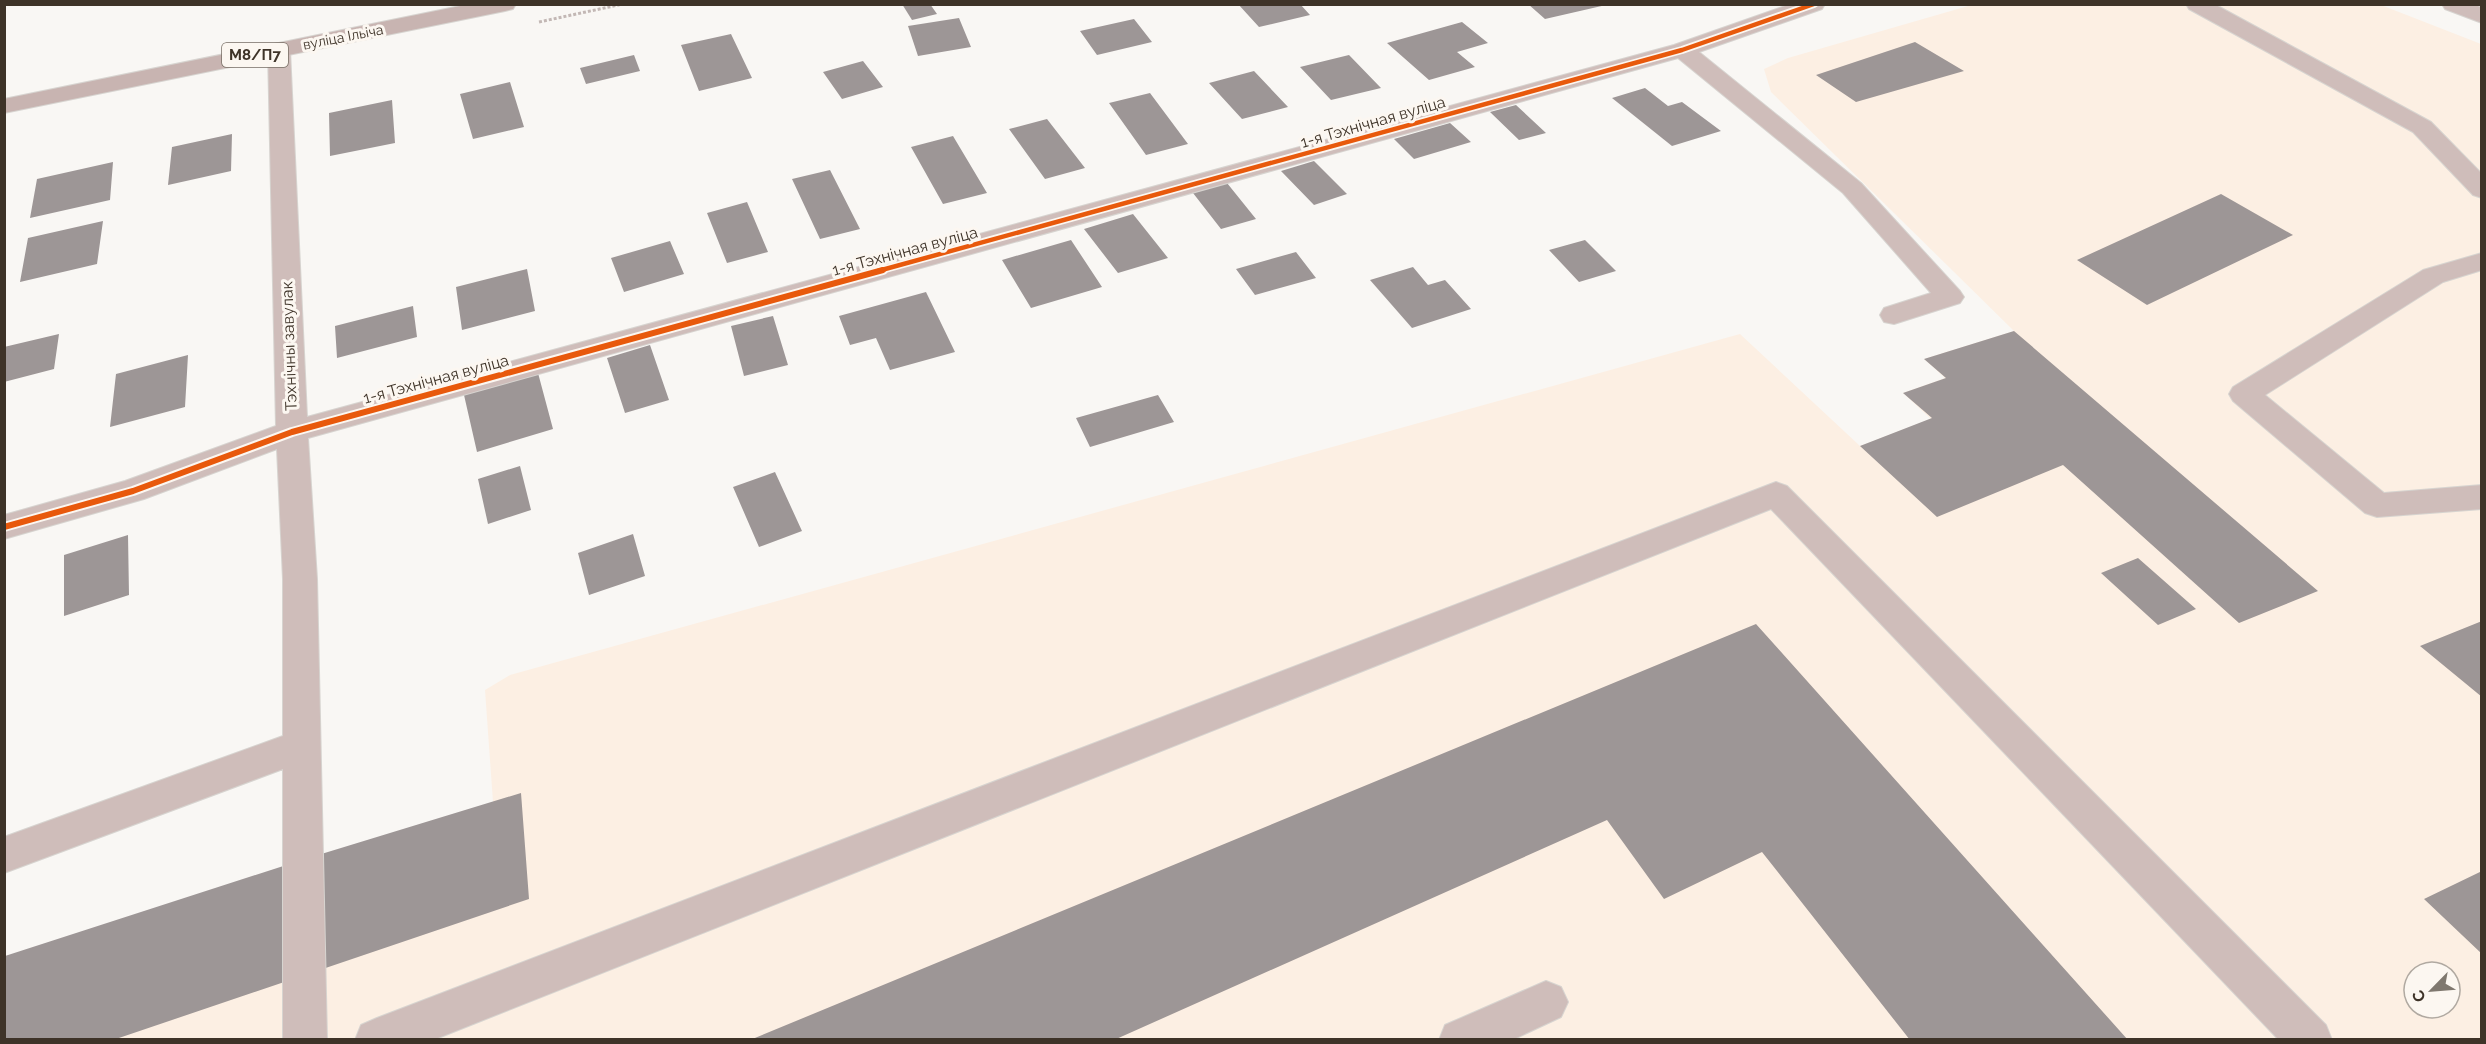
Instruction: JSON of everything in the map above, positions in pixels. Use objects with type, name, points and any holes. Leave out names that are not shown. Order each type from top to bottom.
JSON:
[{"type":"main road","name":"вуліца Ільіча","points":[[4,106],[505,4]]},
{"type":"street","name":"1-я Тэхнічная вуліца","points":[[4,527],[133,491],[292,432],[1682,50],[1814,4]]},
{"type":"street","points":[[2197,4],[2422,127],[2481,190]]},
{"type":"street","points":[[2453,4],[2481,16]]},
{"type":"street","name":"Тэхнічны завулак","points":[[279,50],[292,432],[300,579],[304,785],[304,1040]]},
{"type":"street","points":[[1682,50],[1852,188],[1950,297],[1894,315]]},
{"type":"street","points":[[2481,261],[2433,276],[2244,393],[2378,505],[2481,497]]},
{"type":"street","points":[[377,1040],[1776,494],[2310,1040]]},
{"type":"street","points":[[4,855],[303,745]]},
{"type":"street","points":[[1461,1040],[1546,1002]]},
{"type":"shaded area","points":[[1975,4],[2381,5],[2481,44],[2481,1039],[5,1040],[4,957],[493,802],[485,690],[510,675],[1740,334],[1860,446],[1931,419],[1903,393],[1945,378],[1924,359],[2014,331],[1771,92],[1764,69],[1788,58]]},
{"type":"building","points":[[902,4],[930,4],[937,14],[912,20]]},
{"type":"building","points":[[1238,4],[1300,4],[1310,15],[1259,27]]},
{"type":"building","points":[[1528,4],[1605,4],[1606,5],[1545,19]]},
{"type":"building","points":[[959,18],[971,47],[918,56],[908,26]]},
{"type":"building","points":[[1134,19],[1152,42],[1097,55],[1080,31]]},
{"type":"building","points":[[1462,22],[1488,43],[1457,52],[1475,67],[1429,80],[1387,43]]},
{"type":"building","points":[[731,34],[752,78],[699,91],[681,45]]},
{"type":"building","points":[[1915,42],[1964,71],[1856,102],[1816,75]]},
{"type":"building","points":[[634,55],[640,71],[586,84],[580,68]]},
{"type":"building","points":[[1349,55],[1381,88],[1331,100],[1300,67]]},
{"type":"building","points":[[863,61],[883,87],[842,99],[823,72]]},
{"type":"building","points":[[1254,71],[1288,107],[1242,119],[1209,83]]},
{"type":"building","points":[[510,82],[524,127],[473,139],[460,94]]},
{"type":"building","points":[[1645,88],[1668,106],[1682,102],[1721,131],[1672,146],[1612,98]]},
{"type":"building","points":[[1150,93],[1188,144],[1146,155],[1109,103]]},
{"type":"building","points":[[392,100],[395,143],[330,156],[329,113]]},
{"type":"building","points":[[1516,105],[1546,133],[1519,140],[1490,112]]},
{"type":"building","points":[[1047,119],[1085,168],[1045,179],[1009,129]]},
{"type":"building","points":[[1450,123],[1471,142],[1414,159],[1394,139]]},
{"type":"building","points":[[232,134],[231,171],[168,185],[172,147]]},
{"type":"building","points":[[953,136],[987,193],[943,204],[911,147]]},
{"type":"building","points":[[1314,161],[1347,194],[1314,205],[1281,171]]},
{"type":"building","points":[[113,162],[110,200],[30,218],[37,179]]},
{"type":"building","points":[[830,170],[860,229],[820,239],[792,179]]},
{"type":"building","points":[[1227,183],[1256,219],[1221,229],[1193,193]]},
{"type":"building","points":[[2221,194],[2293,235],[2147,305],[2077,260]]},
{"type":"building","points":[[747,202],[768,252],[727,263],[707,213]]},
{"type":"building","points":[[1133,214],[1168,258],[1118,273],[1084,229]]},
{"type":"building","points":[[103,221],[97,264],[20,282],[28,238]]},
{"type":"building","points":[[1071,240],[1102,287],[1031,308],[1002,260]]},
{"type":"building","points":[[1585,240],[1616,271],[1579,282],[1549,250]]},
{"type":"building","points":[[670,241],[684,274],[624,292],[611,258]]},
{"type":"building","points":[[1296,252],[1316,278],[1255,295],[1236,269]]},
{"type":"building","points":[[1413,267],[1428,285],[1445,280],[1471,309],[1412,328],[1370,280]]},
{"type":"building","points":[[527,269],[535,311],[462,330],[456,287]]},
{"type":"building","points":[[926,292],[955,352],[890,370],[876,338],[850,345],[839,316]]},
{"type":"building","points":[[413,306],[417,337],[337,358],[335,326]]},
{"type":"building","points":[[773,316],[788,365],[744,376],[731,326]]},
{"type":"building","points":[[2014,331],[2318,591],[2239,623],[2063,465],[1937,517],[1860,446],[1932,418],[1903,393],[1946,378],[1924,359]]},
{"type":"building","points":[[59,334],[54,369],[4,382],[4,347]]},
{"type":"building","points":[[650,345],[669,400],[625,413],[607,358]]},
{"type":"building","points":[[188,355],[185,407],[110,427],[116,374]]},
{"type":"building","points":[[538,373],[553,429],[477,452],[464,395]]},
{"type":"building","points":[[1158,395],[1174,422],[1090,447],[1076,418]]},
{"type":"building","points":[[520,466],[531,510],[488,524],[478,479]]},
{"type":"building","points":[[775,472],[802,531],[759,547],[733,487]]},
{"type":"building","points":[[633,534],[645,576],[589,595],[578,553]]},
{"type":"building","points":[[128,535],[129,595],[64,616],[64,555]]},
{"type":"building","points":[[2138,558],[2196,609],[2158,625],[2101,573]]},
{"type":"building","points":[[2482,621],[2482,697],[2420,646]]},
{"type":"building","points":[[1756,624],[2128,1040],[1910,1040],[1762,852],[1664,899],[1607,820],[1114,1040],[750,1040]]},
{"type":"building","points":[[521,793],[529,899],[113,1040],[5,1040],[5,956],[305,859]]},
{"type":"building","points":[[2482,871],[2482,954],[2424,899]]},
{"type":"cycle path","points":[[4,527],[133,491],[292,432],[1682,50],[1814,4]]}]
